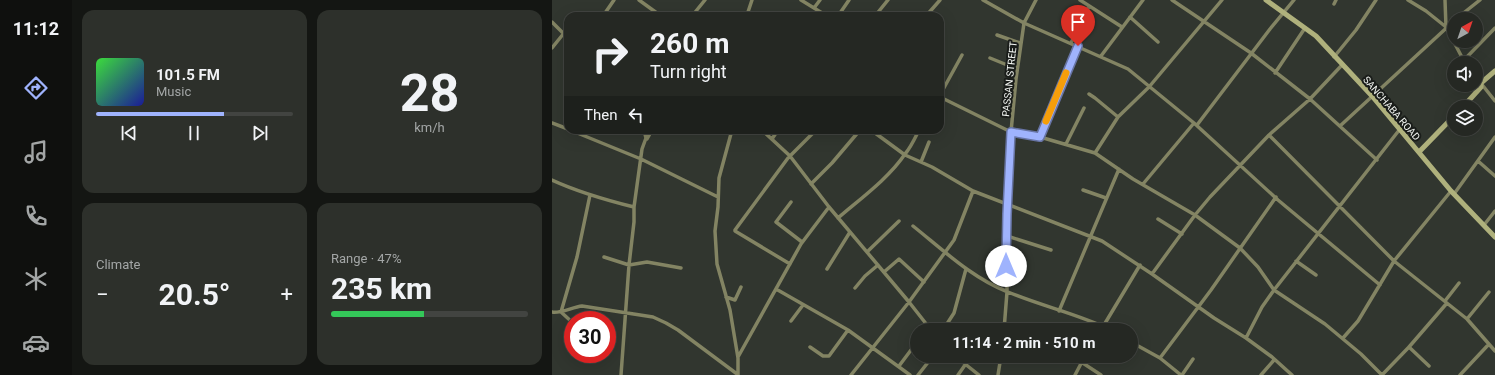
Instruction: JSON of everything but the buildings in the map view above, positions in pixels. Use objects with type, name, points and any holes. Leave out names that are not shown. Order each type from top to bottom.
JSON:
[{"type":"street","points":[[607,12],[614,0]]},
{"type":"street","points":[[639,0],[655,12]]},
{"type":"street","points":[[645,5],[648,0]]},
{"type":"street","points":[[695,12],[705,0]]},
{"type":"street","points":[[747,12],[751,0]]},
{"type":"street","points":[[801,0],[821,12]]},
{"type":"street","points":[[814,8],[820,0]]},
{"type":"street","points":[[841,12],[849,0]]},
{"type":"street","points":[[878,12],[888,0]]},
{"type":"street","points":[[930,12],[940,0]]},
{"type":"street","points":[[983,0],[1024,23],[1128,69],[1195,124],[1276,197],[1380,285]]},
{"type":"street","name":"PASSAN STREET","points":[[1005,323],[1007,292],[1007,205],[1011,132],[1017,69],[1024,23],[1036,0]]},
{"type":"street","points":[[1080,0],[1122,27]]},
{"type":"street","points":[[1101,56],[1143,0]]},
{"type":"street","points":[[1172,0],[1251,53],[1310,99],[1377,160]]},
{"type":"street","points":[[1179,5],[1183,0]]},
{"type":"street","points":[[1095,153],[1118,116],[1149,87],[1222,0]]},
{"type":"street","name":"SANCHABA ROAD","points":[[1266,0],[1316,36],[1372,96],[1453,193],[1495,237]]},
{"type":"street","points":[[1143,184],[1195,124],[1294,0]]},
{"type":"street","points":[[1334,4],[1336,0]]},
{"type":"street","points":[[1334,57],[1356,30],[1376,0]]},
{"type":"street","points":[[1408,0],[1426,11],[1446,27],[1461,56]]},
{"type":"street","points":[[1340,126],[1372,96],[1375,95],[1446,27],[1445,0]]},
{"type":"street","points":[[1465,12],[1480,0]]},
{"type":"street","points":[[1071,43],[1089,6]]},
{"type":"street","points":[[1130,17],[1158,42]]},
{"type":"street","points":[[552,22],[564,33],[552,48]]},
{"type":"street","points":[[1275,73],[1305,28]]},
{"type":"street","points":[[1469,56],[1495,28]]},
{"type":"street","points":[[997,35],[1020,43]]},
{"type":"street","points":[[944,98],[1011,132],[1040,137],[1078,46]]},
{"type":"street","points":[[944,89],[962,55]]},
{"type":"street","points":[[990,58],[1017,69]]},
{"type":"street","points":[[1152,274],[1195,215],[1240,165],[1269,135],[1310,99],[1342,65]]},
{"type":"street","points":[[1483,81],[1495,71]]},
{"type":"street","points":[[1483,86],[1495,101]]},
{"type":"street","points":[[1469,100],[1476,92]]},
{"type":"street","points":[[1088,94],[1118,116]]},
{"type":"street","points":[[1066,144],[1084,108]]},
{"type":"street","points":[[552,123],[564,128]]},
{"type":"street","points":[[1419,152],[1447,123]]},
{"type":"street","points":[[1246,338],[1262,307],[1274,290],[1400,129]]},
{"type":"street","points":[[1018,133],[1066,144],[1095,153],[1195,215],[1240,248],[1258,267],[1274,290],[1325,324],[1343,338],[1382,375],[1409,347],[1446,302],[1459,283]]},
{"type":"street","points":[[579,134],[641,158],[718,197]]},
{"type":"street","points":[[645,134],[645,142]]},
{"type":"street","points":[[621,375],[634,207],[642,149],[650,134]]},
{"type":"street","points":[[731,134],[719,178],[715,231],[716,264],[730,310],[738,358],[738,374]]},
{"type":"street","points":[[766,134],[790,156],[829,207],[909,302],[925,323]]},
{"type":"street","points":[[772,139],[775,134]]},
{"type":"street","points":[[790,264],[735,230],[772,178],[790,156],[812,134]]},
{"type":"street","points":[[811,184],[832,163],[857,134]]},
{"type":"street","points":[[876,134],[905,155],[932,167],[973,191],[1102,241],[1246,338],[1292,375]]},
{"type":"street","points":[[838,218],[888,174],[905,155],[917,134]]},
{"type":"street","points":[[1269,135],[1394,261],[1467,319],[1495,352]]},
{"type":"street","points":[[1343,338],[1358,321],[1394,261],[1453,193],[1495,137]]},
{"type":"street","points":[[920,162],[929,142]]},
{"type":"street","points":[[1478,161],[1495,176]]},
{"type":"street","points":[[1059,311],[1119,169]]},
{"type":"street","points":[[552,180],[590,195],[634,207]]},
{"type":"street","points":[[1083,190],[1106,198]]},
{"type":"street","points":[[851,375],[909,302],[945,252],[958,232],[973,191]]},
{"type":"street","points":[[561,312],[577,257],[590,195]]},
{"type":"street","points":[[1160,358],[1276,197]]},
{"type":"street","points":[[791,202],[776,222],[802,242]]},
{"type":"street","points":[[738,358],[802,242],[829,207]]},
{"type":"street","points":[[1484,224],[1495,210]]},
{"type":"street","points":[[1158,219],[1182,234]]},
{"type":"street","points":[[867,252],[899,221]]},
{"type":"street","points":[[913,226],[966,269],[986,281],[1007,292],[1089,323]]},
{"type":"street","points":[[827,269],[850,232]]},
{"type":"street","points":[[1007,236],[1051,250]]},
{"type":"street","points":[[604,257],[629,265],[647,262],[681,268]]},
{"type":"street","points":[[884,272],[899,259],[924,282]]},
{"type":"street","points":[[1296,261],[1316,275]]},
{"type":"street","points":[[855,288],[865,276],[878,265]]},
{"type":"street","points":[[1105,323],[1140,266]]},
{"type":"street","points":[[948,323],[954,313],[966,269]]},
{"type":"street","points":[[726,297],[735,300],[741,287]]},
{"type":"street","points":[[776,288],[848,330],[910,375]]},
{"type":"street","points":[[1467,319],[1489,292]]},
{"type":"street","points":[[791,321],[803,305]]},
{"type":"street","points":[[552,312],[561,312],[570,308],[582,306],[604,308],[625,314],[653,317],[678,330],[738,374]]},
{"type":"street","points":[[561,312],[564,315]]},
{"type":"street","points":[[810,347],[823,356],[829,356],[848,330]]},
{"type":"street","points":[[1460,375],[1489,344]]},
{"type":"street","points":[[1138,346],[1160,358],[1181,375],[1193,359]]},
{"type":"street","points":[[1409,347],[1429,366]]},
{"type":"street","points":[[899,366],[910,351]]},
{"type":"street","points":[[1261,375],[1274,360]]},
{"type":"street","points":[[918,375],[927,363]]},
{"type":"street","points":[[998,375],[1000,363]]},
{"type":"street","points":[[1075,375],[1081,363]]},
{"type":"street","points":[[1083,363],[1101,375]]},
{"type":"street","points":[[958,375],[965,365],[979,375]]},
{"type":"slow traffic","points":[[1046,121],[1066,73]]},
{"type":"route","points":[[1006,266],[1011,132],[1040,137],[1060,85],[1078,46]]}]
